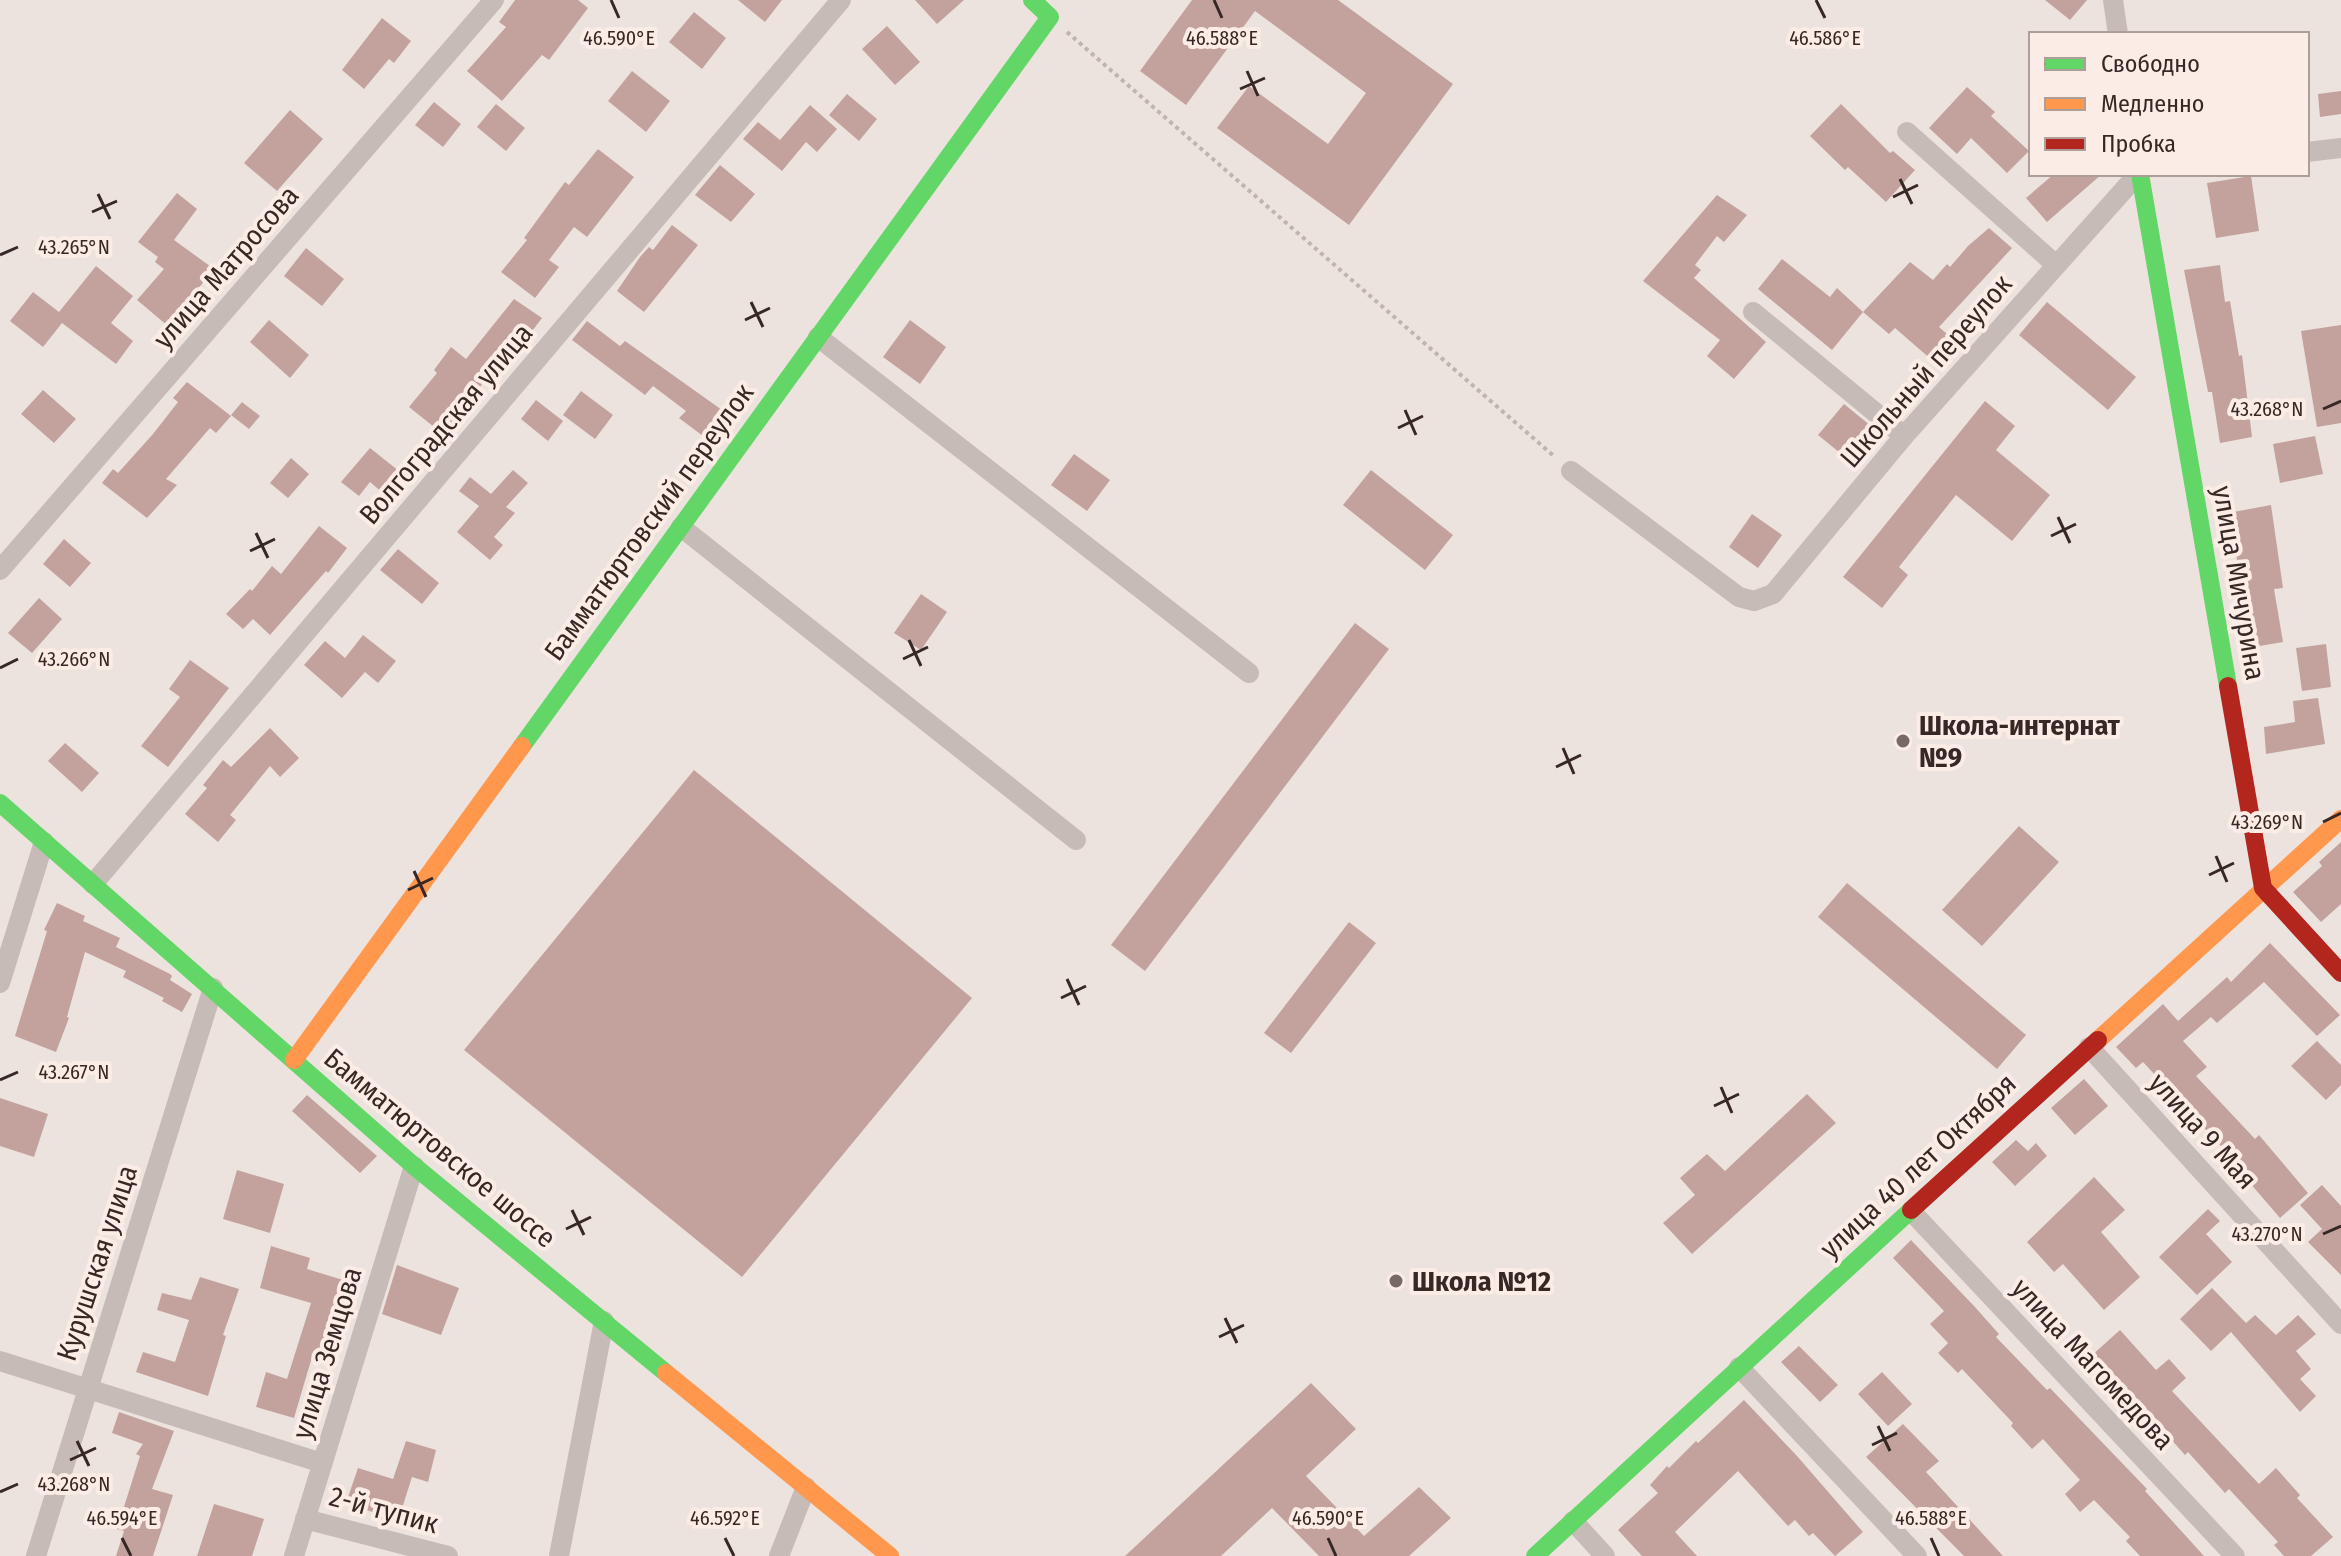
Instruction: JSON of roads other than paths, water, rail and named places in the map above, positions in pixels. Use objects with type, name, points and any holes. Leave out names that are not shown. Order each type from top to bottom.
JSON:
[{"type":"street","name":"улица Матросова","points":[[0,570],[494,0]]},
{"type":"street","name":"Волгоградская улица","points":[[93,884],[841,0]]},
{"type":"street","name":"Бамматюртовский переулок","points":[[294,1060],[1050,17],[1032,0]]},
{"type":"street","points":[[2113,0],[2118,32]]},
{"type":"street","points":[[1907,132],[2056,265]]},
{"type":"street","points":[[2309,152],[2341,148]]},
{"type":"street","name":"Школьный переулок","points":[[1571,471],[1739,597],[1754,601],[1773,594],[1904,436],[2137,176]]},
{"type":"street","name":"улица Мичурина","points":[[2139,176],[2263,888]]},
{"type":"street","points":[[1753,312],[1904,436]]},
{"type":"street","points":[[818,337],[1249,673]]},
{"type":"street","points":[[681,527],[1076,840]]},
{"type":"street","name":"Бамматюртовское шоссе","points":[[0,803],[414,1166],[890,1556]]},
{"type":"street","name":"улица 40 лет Октября","points":[[1535,1556],[2341,819]]},
{"type":"street","points":[[0,983],[44,842]]},
{"type":"street","points":[[2263,888],[2341,973]]},
{"type":"street","name":"Курушская улица","points":[[36,1556],[213,988]]},
{"type":"street","name":"улица 9 Мая","points":[[2089,1047],[2341,1324]]},
{"type":"street","name":"улица Земцова","points":[[294,1556],[414,1166]]},
{"type":"street","name":"улица Магомедова","points":[[1911,1211],[2235,1556]]},
{"type":"street","points":[[559,1556],[604,1321]]},
{"type":"street","points":[[0,1361],[322,1463]]},
{"type":"street","points":[[1739,1367],[1917,1556]]},
{"type":"street","points":[[779,1556],[806,1487]]},
{"type":"street","name":"2-й тупик","points":[[305,1519],[448,1556]]},
{"type":"street","points":[[1573,1521],[1605,1556]]},
{"type":"place","name":"Школа-интернат №9","points":[[1903,741]]},
{"type":"place","name":"Школа №12","points":[[1396,1281]]}]
